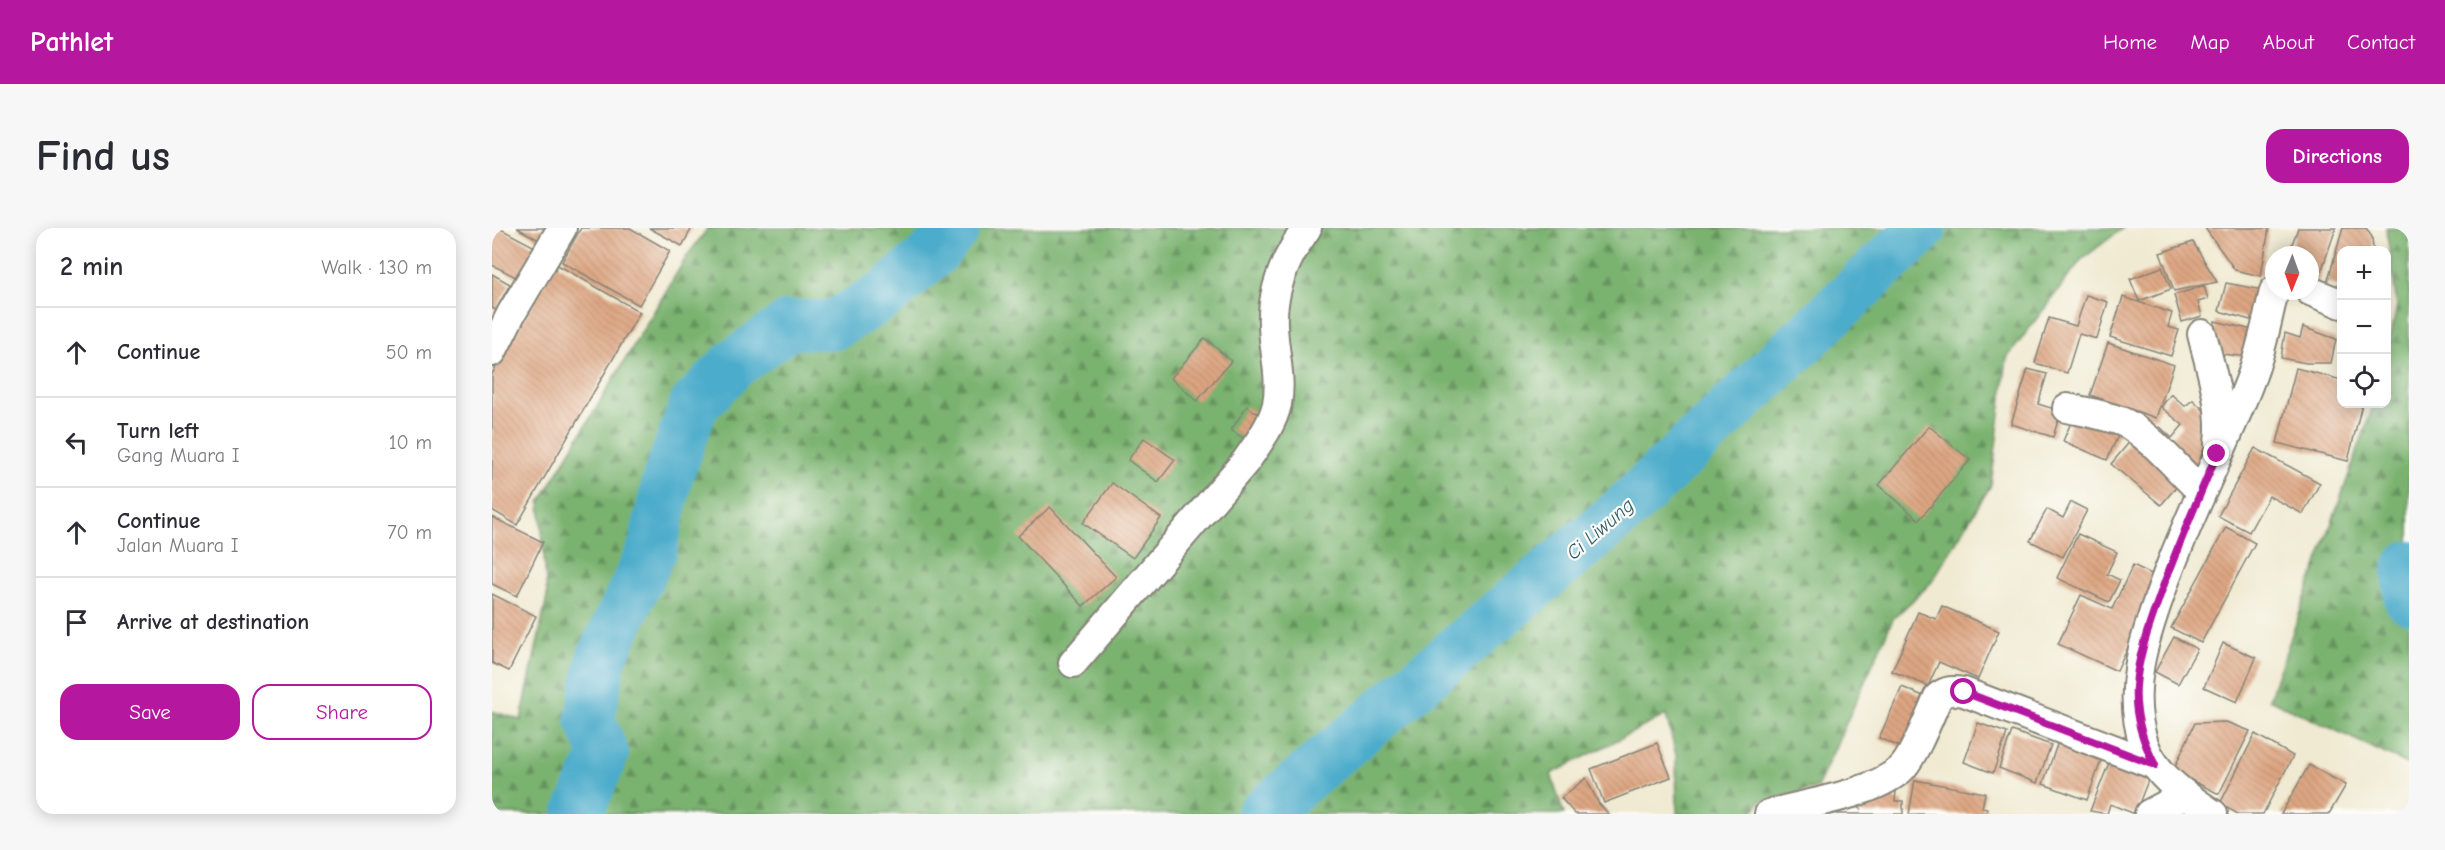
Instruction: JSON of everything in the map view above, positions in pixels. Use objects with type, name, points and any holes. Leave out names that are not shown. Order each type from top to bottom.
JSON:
[{"type":"street","points":[[492,352],[511,314],[562,228]]},
{"type":"street","points":[[1073,663],[1246,461],[1265,434],[1273,418],[1279,389],[1273,326],[1276,287],[1292,248],[1307,228]]},
{"type":"street","points":[[2319,295],[2337,302]]},
{"type":"street","points":[[2213,814],[2185,795],[2155,765],[2144,746],[2139,725],[2136,686],[2147,631],[2176,549],[2250,382],[2272,300]]},
{"type":"street","points":[[2202,334],[2221,430],[2217,454]]},
{"type":"street","points":[[2067,408],[2104,416],[2127,424],[2201,491]]},
{"type":"street","points":[[1769,814],[1868,788],[1900,770],[1909,757],[1938,697],[1953,690],[1964,692],[2155,765]]},
{"type":"street","points":[[2149,814],[2185,795]]},
{"type":"green space","points":[[708,228],[865,228],[873,230],[877,228],[2123,228],[2081,260],[2007,358],[1991,485],[1931,583],[1893,619],[1817,788],[1760,802],[1751,814],[1677,814],[1676,755],[1666,715],[1551,774],[1564,814],[492,814],[492,711],[521,720],[547,597],[540,502],[687,256]]},
{"type":"green space","points":[[2386,228],[2409,228],[2409,765],[2269,699],[2373,408],[2391,408],[2391,335],[2397,305],[2391,246],[2389,246]]},
{"type":"building","points":[[492,228],[499,228],[535,247],[518,278],[492,265]]},
{"type":"building","points":[[517,228],[546,228],[539,240]]},
{"type":"building","points":[[581,228],[630,228],[670,251],[639,305],[562,262]]},
{"type":"building","points":[[649,228],[692,228],[682,246]]},
{"type":"building","points":[[2205,228],[2269,228],[2261,276],[2235,270]]},
{"type":"building","points":[[2298,228],[2336,228],[2319,278],[2319,246],[2291,246]]},
{"type":"building","points":[[2343,228],[2366,228],[2372,237],[2373,246],[2338,246]]},
{"type":"building","points":[[2193,242],[2217,282],[2174,291],[2160,253]]},
{"type":"building","points":[[2337,249],[2337,286],[2327,283]]},
{"type":"building","points":[[556,264],[640,312],[517,525],[492,510],[492,374]]},
{"type":"building","points":[[2162,267],[2171,289],[2139,301],[2130,279]]},
{"type":"building","points":[[492,274],[510,284],[496,310],[492,308]]},
{"type":"building","points":[[2226,283],[2263,290],[2254,321],[2219,311]]},
{"type":"building","points":[[2204,286],[2208,299],[2198,302],[2202,316],[2182,322],[2174,295]]},
{"type":"building","points":[[2086,295],[2108,302],[2097,339],[2079,334],[2067,373],[2035,363],[2049,318],[2076,326]]},
{"type":"building","points":[[2123,297],[2172,313],[2168,327],[2179,330],[2171,356],[2110,337]]},
{"type":"building","points":[[2215,321],[2253,330],[2247,357],[2214,353]]},
{"type":"building","points":[[2303,327],[2336,339],[2331,363],[2306,363],[2281,358],[2285,333],[2300,338]]},
{"type":"building","points":[[1205,338],[1231,361],[1197,401],[1171,378]]},
{"type":"building","points":[[2108,343],[2174,365],[2156,418],[2090,395]]},
{"type":"building","points":[[2296,368],[2337,379],[2337,408],[2361,408],[2348,461],[2277,443]]},
{"type":"building","points":[[2028,369],[2047,374],[2038,404],[2061,411],[2053,437],[2011,424]]},
{"type":"building","points":[[2171,394],[2185,406],[2193,400],[2211,417],[2212,427],[2194,475],[2153,437],[2160,427],[2172,438],[2183,425],[2161,407]]},
{"type":"building","points":[[1247,406],[1261,416],[1246,440],[1231,430]]},
{"type":"building","points":[[2073,418],[2120,431],[2107,460],[2063,441]]},
{"type":"building","points":[[1929,426],[1970,460],[1919,520],[1879,485]]},
{"type":"building","points":[[1144,438],[1175,460],[1158,482],[1128,460]]},
{"type":"building","points":[[2132,439],[2182,480],[2161,505],[2111,464]]},
{"type":"building","points":[[2255,448],[2320,483],[2303,514],[2269,496],[2249,532],[2218,516]]},
{"type":"building","points":[[1112,483],[1161,518],[1133,558],[1083,523]]},
{"type":"building","points":[[2071,502],[2087,510],[2063,557],[2030,541],[2047,509],[2063,518]]},
{"type":"building","points":[[1050,507],[1116,577],[1083,606],[1018,536]]},
{"type":"building","points":[[492,517],[543,542],[517,596],[492,584]]},
{"type":"building","points":[[2226,527],[2255,543],[2201,643],[2171,628]]},
{"type":"building","points":[[2078,534],[2117,552],[2107,574],[2120,580],[2109,602],[2057,578]]},
{"type":"building","points":[[2133,565],[2160,578],[2117,671],[2058,644],[2081,595],[2112,609]]},
{"type":"building","points":[[492,594],[536,616],[509,671],[492,663]]},
{"type":"building","points":[[1942,606],[1999,631],[1978,679],[1939,662],[1928,686],[1892,671],[1918,612],[1936,619]]},
{"type":"building","points":[[2174,637],[2197,649],[2178,684],[2155,672]]},
{"type":"building","points":[[2223,643],[2256,658],[2237,702],[2204,687]]},
{"type":"building","points":[[1902,687],[1930,699],[1907,750],[1879,738]]},
{"type":"building","points":[[2226,722],[2250,731],[2219,794],[2173,771],[2195,723]]},
{"type":"building","points":[[1978,723],[2007,733],[1993,773],[1964,762]]},
{"type":"building","points":[[2012,731],[2051,745],[2037,783],[1999,768]]},
{"type":"building","points":[[2255,734],[2293,756],[2263,814],[2238,814],[2220,804]]},
{"type":"building","points":[[2058,742],[2102,758],[2087,800],[2043,784]]},
{"type":"building","points":[[1657,743],[1671,777],[1604,803],[1591,769]]},
{"type":"building","points":[[2112,755],[2152,770],[2135,814],[2110,804],[2107,814],[2090,811]]},
{"type":"building","points":[[2309,765],[2346,785],[2329,814],[2281,814]]},
{"type":"building","points":[[1586,778],[1599,804],[1609,814],[1575,814],[1561,798]]},
{"type":"building","points":[[1915,780],[1985,793],[1982,808],[1987,809],[1986,814],[1909,814]]},
{"type":"building","points":[[1879,782],[1897,782],[1895,801],[1903,801],[1903,814],[1837,814],[1846,797],[1860,809],[1861,800],[1877,800]]},
{"type":"waterway","points":[[578,814],[604,754],[590,719],[601,659],[652,550],[668,477],[694,405],[734,364],[789,325],[834,325],[886,294],[935,252],[955,228]]},
{"type":"waterway","name":"Ci Liwung","points":[[1262,814],[1626,508],[1922,228]]},
{"type":"waterway","name":"Ci Liwung","points":[[2409,566],[2407,575],[2409,599]]},
{"type":"route","points":[[1964,692],[2155,765],[2144,746],[2139,725],[2136,686],[2141,655],[2147,631],[2176,549],[2217,454]]}]
